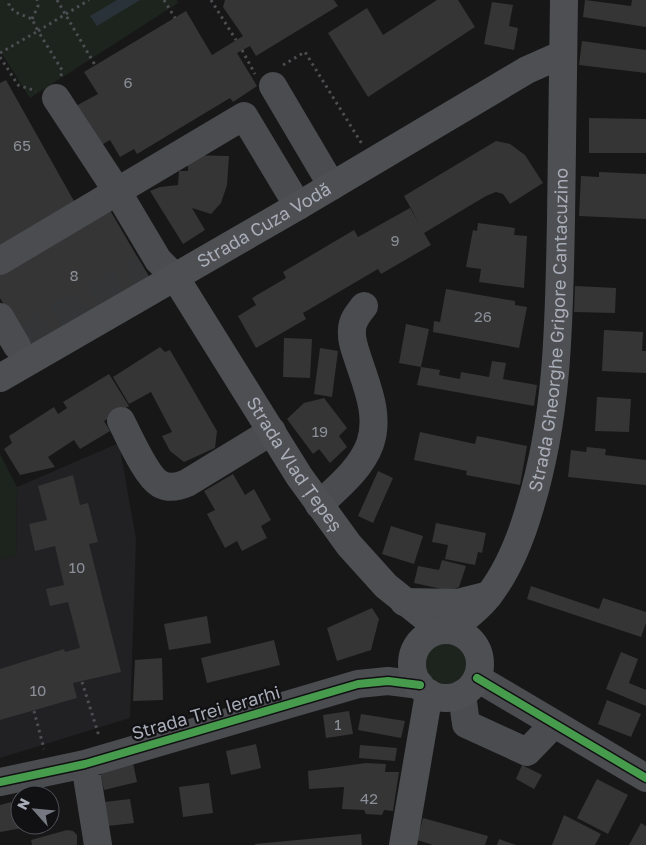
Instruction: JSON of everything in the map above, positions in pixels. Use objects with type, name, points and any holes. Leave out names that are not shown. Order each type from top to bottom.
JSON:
[{"type":"main road","name":"Strada Gheorghe Grigore Cantacuzino","points":[[403,845],[425,689],[413,665],[415,652],[422,640],[445,630],[470,615],[489,595],[504,572],[524,528],[541,472],[552,409],[559,341],[564,0]]},
{"type":"main road","name":"Strada Cuza Vodă","points":[[15,358],[159,268],[298,206],[527,70],[563,62]]},
{"type":"main road","name":"Strada Vlad Țepeș","points":[[159,268],[272,431],[319,505],[368,568],[404,602],[445,630]]},
{"type":"main road","points":[[404,602],[440,604],[489,595]]},
{"type":"main road","points":[[425,689],[446,697],[470,686],[480,658],[474,645],[465,635],[445,630]]},
{"type":"street","points":[[271,78],[332,186]]},
{"type":"street","points":[[56,98],[117,191],[159,268]]},
{"type":"street","points":[[0,261],[244,116],[298,206]]},
{"type":"street","points":[[319,505],[351,474],[369,445],[374,423],[372,404],[353,344],[352,330],[354,319],[364,306]]},
{"type":"street","points":[[0,317],[15,358]]},
{"type":"street","points":[[121,420],[151,474],[160,484],[175,488],[187,483],[272,431]]},
{"type":"street","name":"Strada Trei Ierarhi","points":[[0,782],[95,761],[358,684],[388,681],[425,689]]},
{"type":"street","points":[[554,724],[527,752],[466,724],[470,686],[554,724],[646,778]]},
{"type":"street","points":[[95,761],[98,845]]},
{"type":"path","points":[[0,57],[18,85],[56,98],[62,70],[32,19],[15,12],[9,6],[9,0]]},
{"type":"path","points":[[32,19],[38,6],[37,0]]},
{"type":"path","points":[[57,0],[95,66]]},
{"type":"path","points":[[0,53],[89,0]]},
{"type":"path","points":[[164,0],[175,18]]},
{"type":"path","points":[[211,0],[236,40]]},
{"type":"path","points":[[242,50],[271,78],[305,52],[373,162]]},
{"type":"path","points":[[82,682],[95,761]]},
{"type":"path","points":[[34,711],[50,771]]},
{"type":"shaded area","points":[[0,0],[177,0],[178,3],[30,98],[0,51]]},
{"type":"shaded area","points":[[117,0],[140,0],[97,26],[90,16]]},
{"type":"shaded area","points":[[119,443],[136,539],[130,718],[0,758],[0,560],[16,555],[17,487]]},
{"type":"shaded area","points":[[0,454],[17,487],[16,555],[0,560]]},
{"type":"shaded area","points":[[446,642],[461,648],[467,663],[461,678],[446,684],[431,678],[425,663],[431,648]]},
{"type":"building","points":[[225,0],[334,0],[338,6],[256,56],[250,46],[237,53],[257,86],[233,102],[230,98],[137,154],[134,149],[120,157],[110,140],[98,147],[74,107],[98,94],[84,72],[186,11],[212,55],[243,36],[223,7]]},
{"type":"building","points":[[437,0],[458,0],[475,27],[368,97],[328,33],[367,8],[383,35]]},
{"type":"building","points":[[585,0],[631,6],[632,0],[646,0],[646,27],[583,17]]},
{"type":"building","points":[[492,2],[513,5],[509,26],[518,28],[514,50],[484,44]]},
{"type":"building","points":[[582,41],[646,50],[646,73],[579,65]]},
{"type":"building","points":[[6,80],[79,210],[0,255],[0,83]]},
{"type":"building","points":[[589,118],[646,119],[646,153],[589,153]]},
{"type":"building","points":[[496,141],[510,144],[525,155],[543,183],[510,204],[503,194],[496,192],[486,196],[424,233],[431,245],[381,274],[378,269],[303,313],[306,319],[256,348],[238,316],[256,305],[252,298],[286,278],[283,272],[354,230],[358,237],[410,208],[419,223],[404,196]]},
{"type":"building","points":[[188,155],[229,156],[227,185],[221,203],[211,214],[192,208],[205,230],[183,244],[150,191],[160,187],[178,185],[179,171],[188,171]]},
{"type":"building","points":[[599,172],[646,174],[646,219],[579,216],[581,176],[599,177]]},
{"type":"building","points":[[107,205],[153,284],[31,354],[0,298],[0,265]]},
{"type":"building","points":[[478,223],[515,228],[514,235],[527,236],[524,288],[479,282],[481,269],[466,267],[473,230],[477,231]]},
{"type":"building","points":[[575,286],[616,288],[615,313],[574,312]]},
{"type":"building","points":[[446,289],[515,301],[515,305],[527,307],[519,348],[433,332],[434,321],[440,322]]},
{"type":"building","points":[[406,324],[429,329],[421,367],[399,363]]},
{"type":"building","points":[[604,330],[643,332],[642,351],[646,351],[646,373],[602,371]]},
{"type":"building","points":[[284,338],[312,339],[310,378],[283,377]]},
{"type":"building","points":[[160,347],[165,352],[170,350],[217,431],[215,448],[184,462],[170,451],[162,436],[172,432],[151,392],[129,404],[113,377]]},
{"type":"building","points":[[320,348],[338,351],[332,397],[314,394]]},
{"type":"building","points":[[492,361],[506,363],[503,379],[537,385],[534,406],[417,385],[421,367],[440,370],[439,375],[460,379],[461,372],[489,377]]},
{"type":"building","points":[[109,374],[129,406],[104,421],[110,431],[80,449],[74,440],[48,457],[55,467],[20,475],[4,449],[12,443],[9,436],[54,407],[58,414],[67,408],[63,402]]},
{"type":"building","points":[[597,397],[631,399],[629,432],[595,431]]},
{"type":"building","points":[[324,398],[347,428],[339,436],[347,447],[330,463],[319,449],[313,454],[287,419],[304,403]]},
{"type":"building","points":[[420,432],[475,444],[477,436],[527,446],[520,485],[466,475],[467,471],[414,460]]},
{"type":"building","points":[[587,447],[606,449],[605,455],[646,460],[646,485],[568,477],[571,450],[586,452]]},
{"type":"building","points":[[378,471],[393,478],[373,523],[358,516]]},
{"type":"building","points":[[233,474],[245,495],[254,489],[271,520],[261,526],[267,538],[242,551],[237,541],[225,548],[207,514],[215,510],[204,491]]},
{"type":"building","points":[[73,475],[80,505],[88,503],[98,542],[89,544],[121,672],[73,683],[77,698],[0,720],[0,669],[64,649],[65,652],[80,648],[68,602],[50,606],[46,589],[64,585],[55,546],[35,551],[29,524],[47,520],[38,486]]},
{"type":"building","points":[[436,523],[486,533],[482,553],[478,552],[475,565],[445,559],[448,545],[432,542]]},
{"type":"building","points":[[391,526],[423,536],[414,564],[382,554]]},
{"type":"building","points":[[442,560],[466,566],[459,587],[451,591],[414,583],[418,566],[439,570]]},
{"type":"building","points":[[531,586],[599,609],[603,598],[646,612],[646,623],[641,637],[527,599]]},
{"type":"building","points":[[372,608],[379,619],[371,650],[337,661],[327,628]]},
{"type":"building","points":[[207,616],[211,643],[169,650],[164,624]]},
{"type":"building","points":[[274,640],[280,665],[207,683],[201,658]]},
{"type":"building","points":[[621,652],[638,659],[629,683],[646,690],[646,706],[606,689]]},
{"type":"building","points":[[162,658],[163,700],[133,701],[135,660]]},
{"type":"building","points":[[607,700],[641,714],[631,737],[598,724]]},
{"type":"building","points":[[349,711],[353,734],[326,738],[323,715]]},
{"type":"building","points":[[361,714],[405,721],[401,738],[358,730]]},
{"type":"building","points":[[256,744],[261,768],[231,775],[226,751]]},
{"type":"building","points":[[360,745],[397,748],[395,761],[359,758]]},
{"type":"building","points":[[133,763],[137,782],[104,790],[100,771]]},
{"type":"building","points":[[366,763],[386,764],[385,772],[399,772],[393,811],[384,810],[382,815],[366,814],[364,810],[342,809],[344,787],[309,789],[308,771]]},
{"type":"building","points":[[522,765],[542,775],[534,789],[516,779]]},
{"type":"building","points":[[597,779],[628,795],[608,834],[577,818]]},
{"type":"building","points":[[209,783],[213,813],[183,817],[179,787]]},
{"type":"building","points":[[130,799],[134,823],[108,826],[104,802]]},
{"type":"building","points":[[10,802],[10,830],[0,832],[0,805]]},
{"type":"building","points":[[564,815],[601,834],[595,845],[552,845]]},
{"type":"building","points":[[423,818],[488,836],[485,845],[433,845],[417,840]]},
{"type":"building","points":[[641,823],[646,826],[646,845],[629,845]]},
{"type":"building","points":[[73,831],[77,835],[77,845],[32,845],[31,840],[49,835],[60,835],[60,832]]},
{"type":"building","points":[[361,834],[362,845],[255,845],[255,844]]},
{"type":"building","points":[[499,839],[516,845],[497,845]]},
{"type":"tunnel","points":[[22,339],[144,268]]},
{"type":"cycle path","points":[[477,678],[646,778]]},
{"type":"cycle path","points":[[0,782],[85,764],[358,684],[388,681],[420,685]]}]
